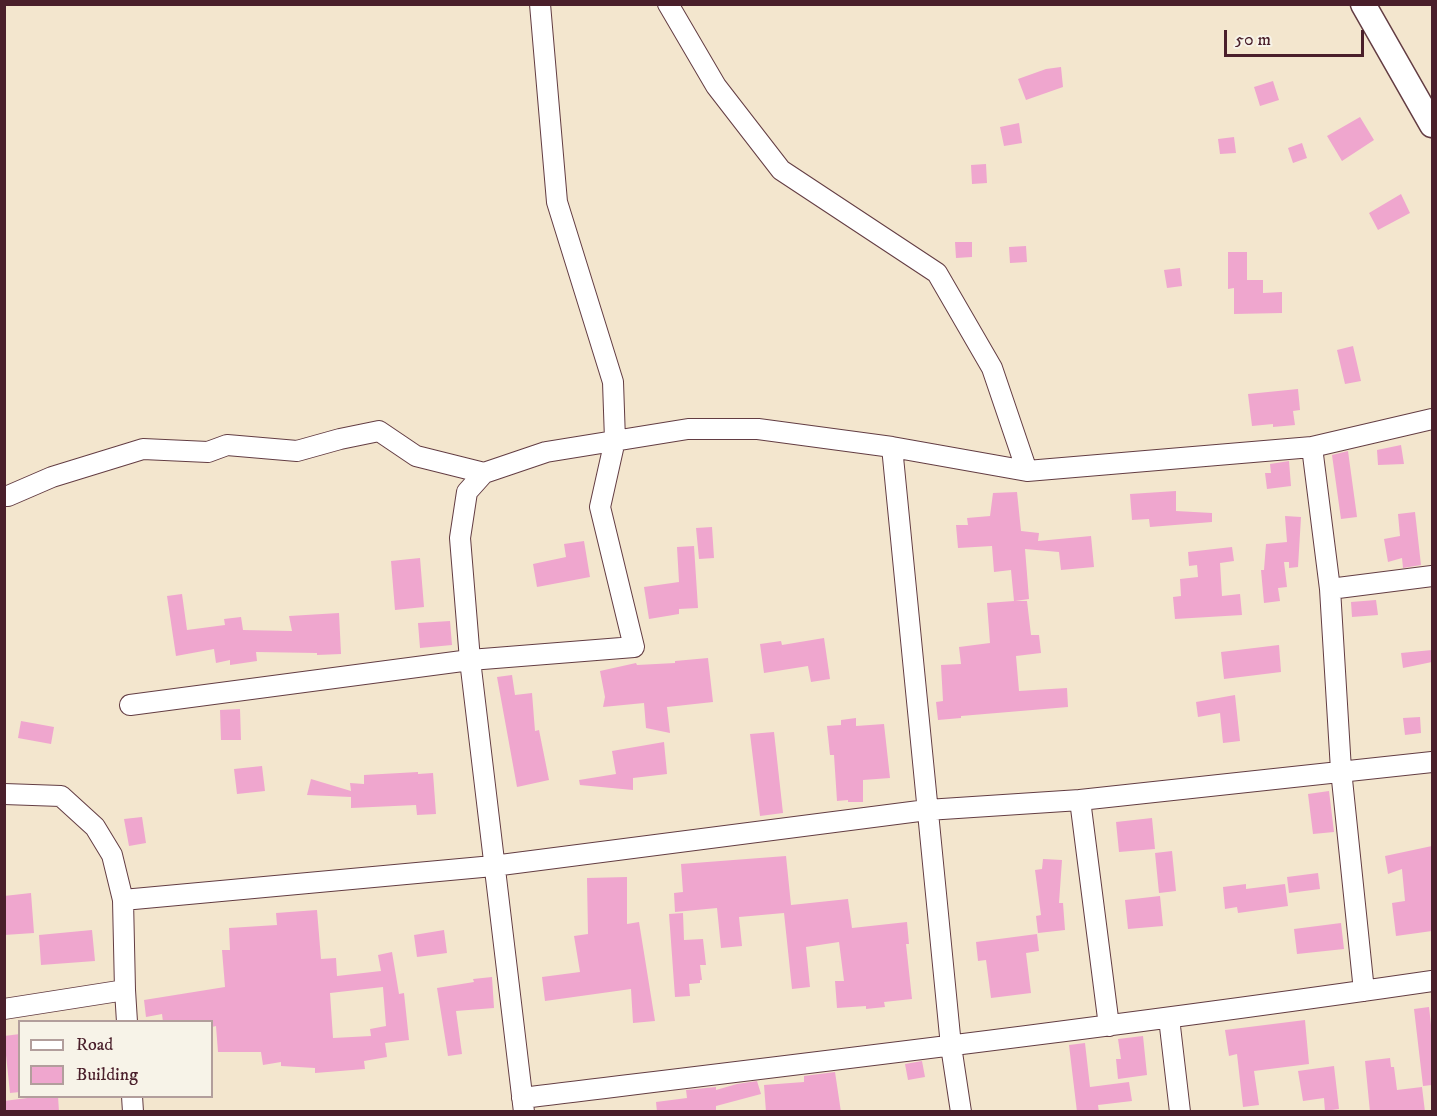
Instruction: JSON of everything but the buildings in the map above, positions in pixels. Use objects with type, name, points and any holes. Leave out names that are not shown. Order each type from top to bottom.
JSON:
[{"type":"street","points":[[130,705],[470,660],[634,647],[600,507],[615,440],[613,382],[557,202],[540,4]]},
{"type":"street","points":[[668,4],[716,86],[781,170],[937,273],[992,368],[1027,471]]},
{"type":"street","points":[[1363,4],[1432,126]]},
{"type":"street","points":[[1432,419],[1312,447],[1027,471],[892,447],[758,429],[688,429],[546,452],[484,473],[467,492],[460,538],[470,660],[523,1105],[1432,981]]},
{"type":"street","points":[[4,496],[52,477],[143,449],[208,452],[227,445],[297,451],[379,431],[416,456],[484,473]]},
{"type":"street","points":[[892,447],[951,1046],[960,1112]]},
{"type":"street","points":[[1312,447],[1329,589],[1341,770],[1364,991]]},
{"type":"street","points":[[1329,589],[1432,576]]},
{"type":"street","points":[[123,900],[493,866],[927,810],[1080,800],[1341,770],[1432,762]]},
{"type":"street","points":[[4,794],[61,796],[95,827],[112,855],[123,900],[127,1020]]},
{"type":"street","points":[[1080,800],[1109,1026]]},
{"type":"street","points":[[4,1009],[125,990]]},
{"type":"street","points":[[1169,1018],[1180,1112]]}]
